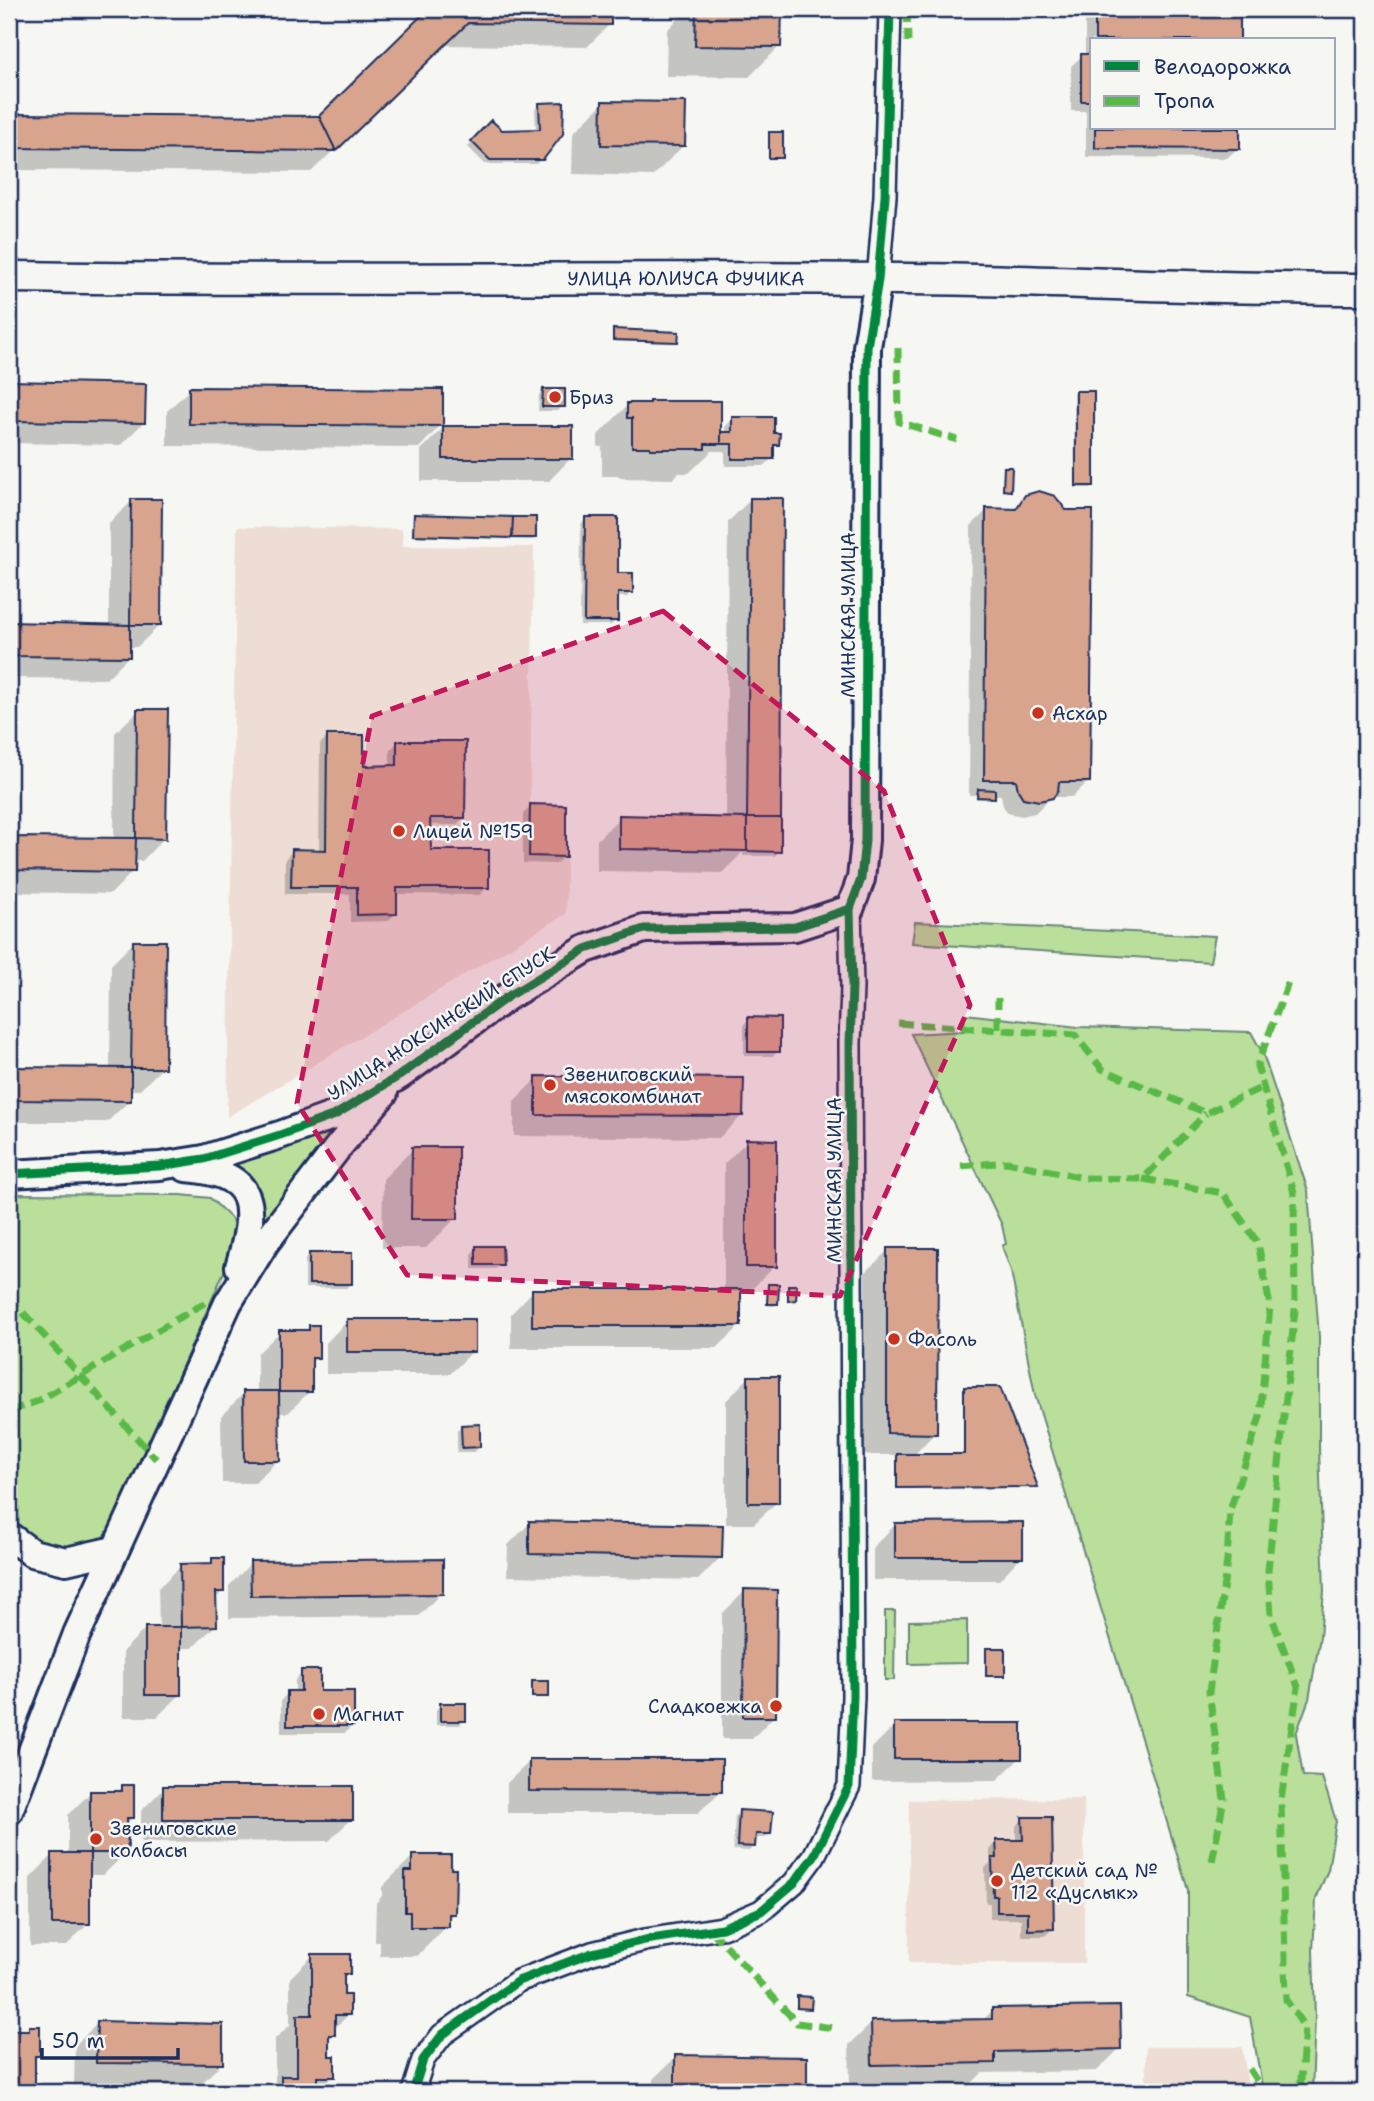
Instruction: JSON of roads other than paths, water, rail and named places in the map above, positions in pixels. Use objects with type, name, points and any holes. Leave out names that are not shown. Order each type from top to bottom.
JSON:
[{"type":"main road","name":"УЛИЦА ЮЛИУСА ФУЧИКА","points":[[9,277],[878,280],[1359,289]]},
{"type":"street","name":"МИНСКАЯ УЛИЦА","points":[[413,2092],[423,2060],[442,2035],[518,1981],[593,1952],[645,1940],[722,1928],[761,1911],[794,1883],[814,1856],[849,1786],[853,1696],[850,909],[861,879],[865,840],[867,347],[878,280],[885,196],[890,9]]},
{"type":"street","name":"УЛИЦА НОКСИНСКИЙ СПУСК","points":[[9,1174],[159,1166],[204,1159],[335,1115],[399,1076],[507,997],[586,949],[644,929],[795,927],[850,909]]},
{"type":"street","name":"УЛИЦА НОКСИНСКИЙ СПУСК","points":[[9,1811],[77,1634],[228,1303],[265,1243],[339,1146],[399,1076]]},
{"type":"street","name":"УЛИЦА НОКСИНСКИЙ СПУСК","points":[[159,1166],[209,1170],[233,1179],[247,1197],[251,1214],[248,1235],[228,1303]]},
{"type":"street","points":[[9,1536],[32,1553],[66,1561],[114,1550]]},
{"type":"place","name":"Бриз","points":[[555,397]]},
{"type":"place","name":"Асхар","points":[[1038,713]]},
{"type":"place","name":"Лицей №159","points":[[399,831]]},
{"type":"place","name":"Звениговский мясокомбинат","points":[[550,1085]]},
{"type":"place","name":"Фасоль","points":[[894,1339]]},
{"type":"place","name":"Сладкоежка","points":[[776,1706]]},
{"type":"place","name":"Магнит","points":[[319,1714]]},
{"type":"place","name":"Звениговские колбасы","points":[[96,1839]]},
{"type":"place","name":"Детский сад № 112 «Дуслык»","points":[[997,1881]]}]
